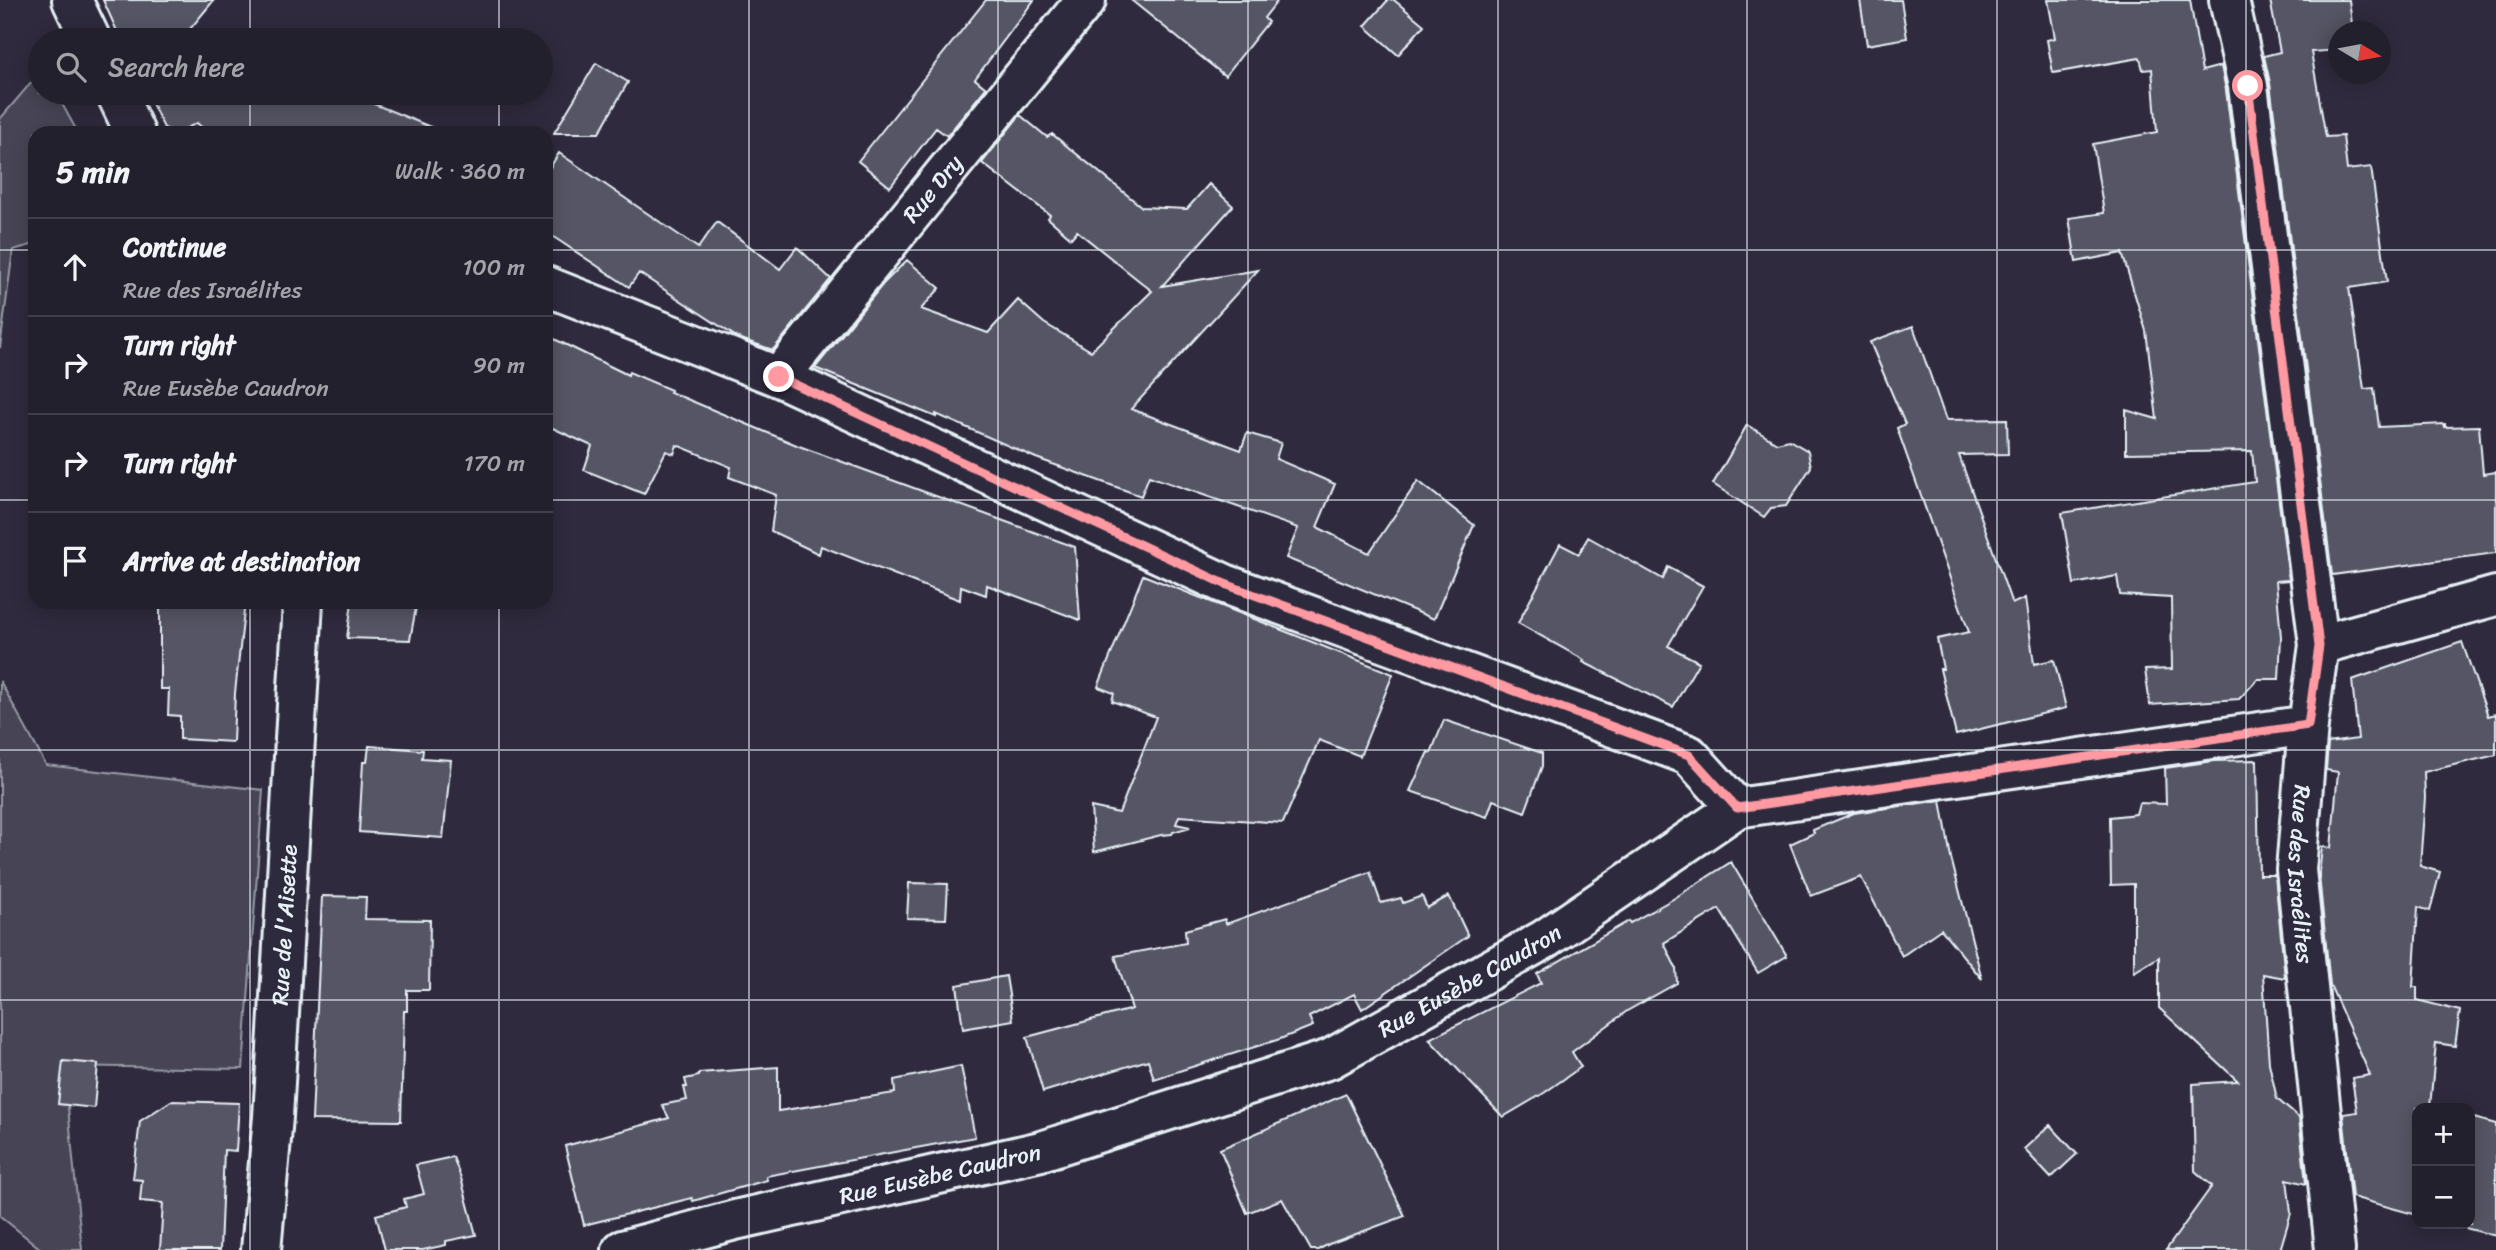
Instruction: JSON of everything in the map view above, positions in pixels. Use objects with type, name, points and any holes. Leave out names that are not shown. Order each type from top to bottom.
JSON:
[{"type":"street","points":[[72,0],[85,28]]},
{"type":"street","name":"Rue Dry","points":[[779,377],[1086,0]]},
{"type":"street","name":"Rue des Israélites","points":[[2229,0],[2248,86],[2319,646],[2308,725],[2296,870],[2335,1250]]},
{"type":"street","points":[[122,105],[132,126]]},
{"type":"street","points":[[553,289],[779,377],[1225,584],[1689,755],[1737,808]]},
{"type":"street","points":[[2319,646],[2496,596]]},
{"type":"street","name":"Rue de l'Aisette","points":[[261,1250],[274,1104],[303,609]]},
{"type":"street","name":"Rue Eusèbe Caudron","points":[[622,1250],[748,1217],[1041,1151],[1330,1059],[1545,939],[1737,808],[2308,725]]},
{"type":"shaded area","points":[[28,86],[28,105],[63,105],[74,126],[28,126],[28,246],[13,250],[0,348],[0,119]]},
{"type":"shaded area","points":[[0,681],[46,765],[263,790],[243,1069],[64,1066],[82,1250],[42,1250],[0,1216]]},
{"type":"building","points":[[103,0],[214,0],[191,28],[116,28]]},
{"type":"building","points":[[986,0],[1034,0],[975,79],[986,88],[947,136],[936,128],[890,187],[858,161]]},
{"type":"building","points":[[1131,0],[1278,0],[1264,18],[1268,22],[1225,76]]},
{"type":"building","points":[[1388,0],[1394,0],[1424,25],[1398,55],[1365,26]]},
{"type":"building","points":[[1860,0],[1901,0],[1907,38],[1867,45]]},
{"type":"building","points":[[2048,0],[2190,0],[2202,71],[2221,66],[2289,580],[2276,581],[2281,637],[2279,679],[2258,679],[2239,699],[2150,705],[2145,670],[2172,669],[2171,598],[2120,595],[2117,576],[2074,584],[2062,513],[2255,482],[2252,451],[2126,453],[2126,410],[2157,419],[2146,331],[2122,253],[2076,262],[2069,218],[2104,213],[2093,144],[2157,132],[2152,69],[2143,70],[2140,58],[2053,73],[2047,40],[2055,38]]},
{"type":"building","points":[[2270,0],[2349,0],[2352,21],[2328,21],[2328,51],[2311,52],[2326,137],[2343,136],[2347,170],[2371,167],[2387,282],[2349,288],[2364,389],[2374,388],[2379,427],[2445,424],[2445,427],[2479,426],[2483,474],[2496,472],[2496,553],[2332,575],[2270,83],[2264,56],[2280,52]]},
{"type":"building","points":[[596,63],[628,82],[599,133],[554,133]]},
{"type":"building","points":[[153,105],[377,105],[428,126],[200,126],[197,123],[191,126],[163,126]]},
{"type":"building","points":[[1020,115],[1047,137],[1052,134],[1142,207],[1187,209],[1209,184],[1233,206],[1162,286],[1258,270],[1131,409],[1241,450],[1247,433],[1281,443],[1276,459],[1335,484],[1317,527],[1369,553],[1418,481],[1474,525],[1434,619],[1286,558],[1298,528],[1149,476],[1141,496],[1036,458],[936,414],[936,417],[815,368],[883,284],[907,260],[940,288],[921,309],[988,333],[1018,300],[1044,323],[1091,351],[1152,291],[1077,231],[1071,238],[1048,218],[1050,215],[982,163]]},
{"type":"building","points":[[559,153],[698,248],[717,222],[780,269],[797,247],[831,279],[773,350],[738,338],[639,273],[629,287],[553,237],[553,163]]},
{"type":"building","points":[[1913,326],[1946,420],[2007,419],[2008,454],[1959,455],[2012,604],[2025,598],[2034,664],[2054,660],[2066,708],[1956,735],[1940,669],[1943,669],[1937,639],[1969,632],[1897,428],[1905,424],[1870,342]]},
{"type":"building","points":[[553,338],[628,375],[629,372],[799,446],[1075,547],[1080,620],[987,585],[986,595],[961,586],[960,600],[821,546],[819,554],[771,531],[776,495],[729,477],[731,467],[677,445],[674,454],[666,451],[644,494],[584,470],[592,446],[553,428]]},
{"type":"building","points":[[1747,425],[1777,443],[1789,440],[1808,451],[1811,467],[1786,506],[1771,508],[1764,517],[1713,484]]},
{"type":"building","points":[[1588,537],[1663,579],[1668,567],[1703,586],[1668,646],[1699,662],[1673,707],[1583,662],[1584,660],[1518,623],[1560,544],[1579,554]]},
{"type":"building","points":[[1143,575],[1393,674],[1360,756],[1319,740],[1283,823],[1179,816],[1176,824],[1190,827],[1172,834],[1094,852],[1091,807],[1119,813],[1156,717],[1112,701],[1114,693],[1098,687]]},
{"type":"building","points":[[160,609],[244,609],[235,693],[233,742],[180,739],[180,716],[168,715],[169,689],[160,689]]},
{"type":"building","points":[[351,609],[416,609],[410,640],[347,638]]},
{"type":"building","points":[[2462,642],[2488,716],[2496,714],[2496,755],[2424,772],[2425,798],[2420,866],[2440,872],[2430,911],[2418,907],[2413,987],[2417,987],[2417,1000],[2460,1011],[2455,1046],[2436,1043],[2430,1103],[2412,1103],[2412,1214],[2352,1197],[2343,1114],[2357,1112],[2352,1078],[2370,1075],[2330,985],[2319,875],[2322,847],[2331,848],[2338,772],[2326,770],[2328,743],[2358,739],[2352,680]]},
{"type":"building","points":[[1444,720],[1542,753],[1542,766],[1525,812],[1493,800],[1487,817],[1410,791],[1428,752],[1431,753]]},
{"type":"building","points":[[369,746],[423,750],[422,758],[451,760],[443,838],[359,832],[363,762],[367,762]]},
{"type":"building","points":[[2257,760],[2259,875],[2275,875],[2285,978],[2263,974],[2269,1063],[2277,1099],[2299,1118],[2306,1184],[2287,1179],[2291,1213],[2280,1250],[2166,1250],[2212,1186],[2195,1171],[2193,1084],[2238,1081],[2159,1008],[2159,957],[2134,972],[2134,884],[2111,885],[2110,817],[2136,814],[2139,803],[2166,804],[2165,768],[2214,761]]},
{"type":"building","points":[[1941,800],[1951,858],[1982,979],[1941,929],[1902,956],[1861,877],[1811,896],[1790,844],[1814,833],[1813,830],[1854,813]]},
{"type":"building","points":[[1731,862],[1787,956],[1758,973],[1719,909],[1664,943],[1676,968],[1677,983],[1627,1011],[1572,1052],[1581,1067],[1503,1117],[1429,1039],[1541,983],[1537,974],[1673,899]]},
{"type":"building","points":[[1370,872],[1381,903],[1401,898],[1403,903],[1422,896],[1427,908],[1449,896],[1468,936],[1362,1009],[1354,994],[1309,1017],[1313,1026],[1154,1079],[1148,1060],[1043,1092],[1027,1037],[1132,1009],[1115,956],[1186,943],[1185,930],[1225,919],[1226,924]]},
{"type":"building","points":[[909,883],[948,884],[946,919],[907,918]]},
{"type":"building","points":[[322,896],[366,897],[365,919],[430,920],[429,990],[407,990],[401,1121],[312,1120]]},
{"type":"building","points":[[1006,976],[1013,1020],[963,1029],[957,985]]},
{"type":"building","points":[[63,1061],[98,1064],[94,1108],[58,1104]]},
{"type":"building","points":[[961,1066],[975,1137],[766,1176],[767,1180],[693,1201],[692,1198],[584,1225],[565,1146],[669,1118],[662,1105],[687,1100],[685,1079],[699,1076],[699,1073],[778,1067],[778,1111],[895,1093],[894,1080]]},
{"type":"building","points":[[1346,1094],[1405,1216],[1318,1250],[1311,1250],[1282,1199],[1247,1213],[1220,1149]]},
{"type":"building","points":[[171,1101],[239,1103],[236,1151],[224,1150],[220,1250],[160,1250],[163,1203],[140,1201],[142,1180],[133,1179],[140,1121]]},
{"type":"building","points":[[2475,1118],[2496,1124],[2496,1236],[2469,1229],[2475,1229]]},
{"type":"building","points":[[2050,1125],[2077,1154],[2051,1178],[2024,1149]]},
{"type":"building","points":[[453,1157],[476,1235],[446,1241],[446,1245],[423,1250],[385,1250],[376,1215],[406,1207],[404,1199],[424,1194],[416,1165]]},
{"type":"route","points":[[779,377],[1225,584],[1689,755],[1737,808],[2308,725],[2319,646],[2248,86]]}]
